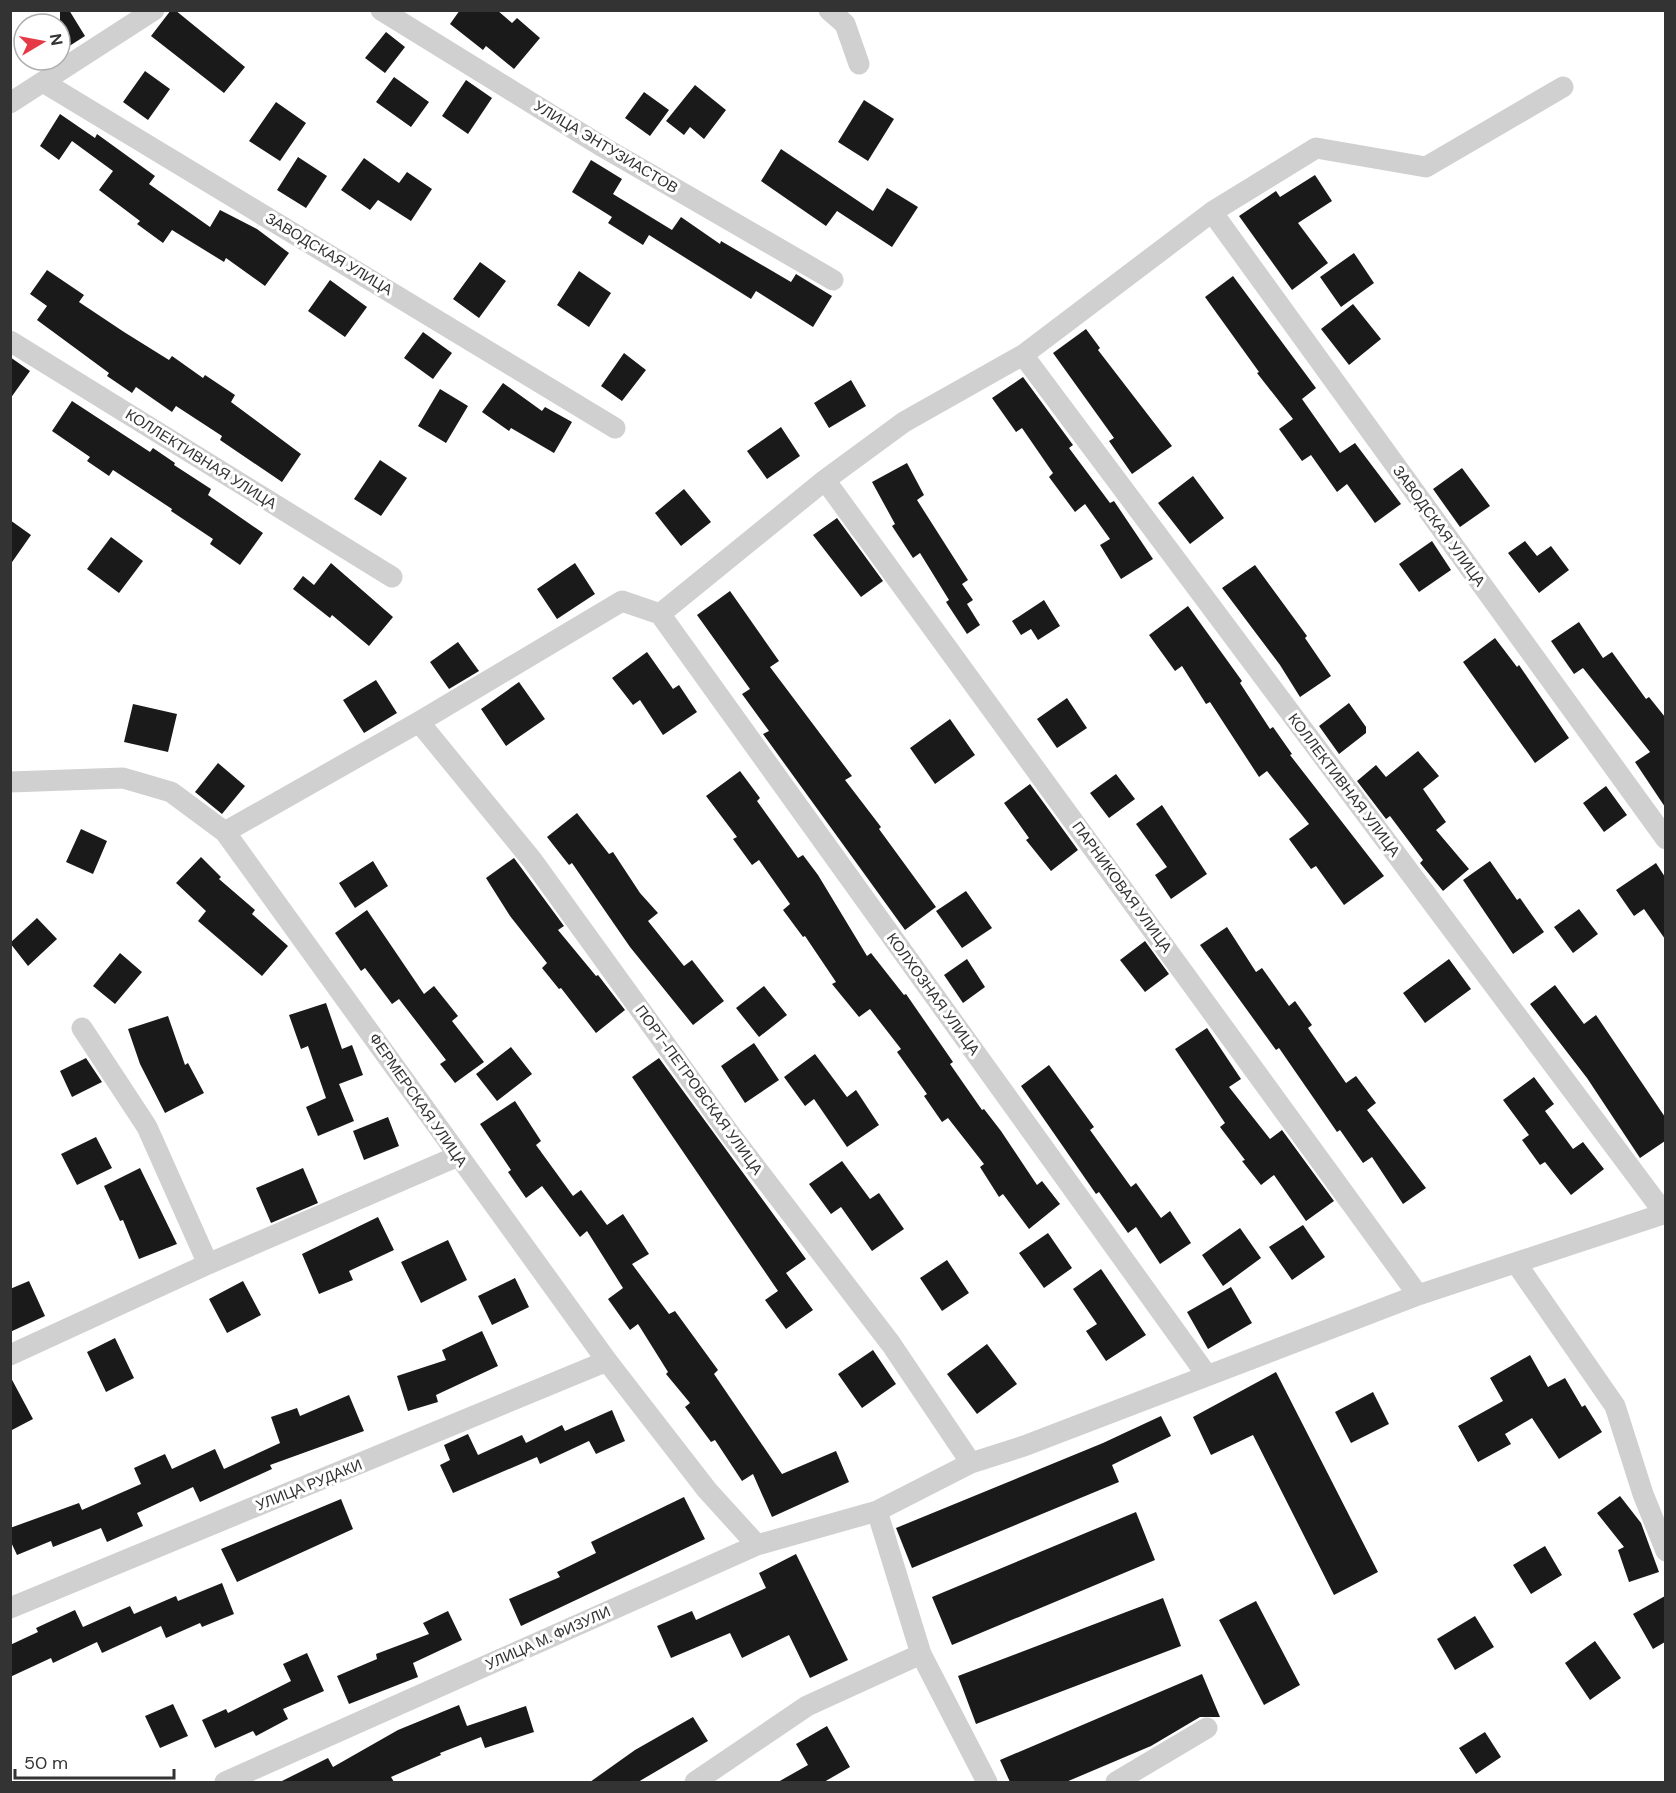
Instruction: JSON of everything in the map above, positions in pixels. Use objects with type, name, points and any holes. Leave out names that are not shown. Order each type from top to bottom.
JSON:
[{"type":"street","points":[[10,103],[154,10]]},
{"type":"street","name":"УЛИЦА ЭНТУЗИАСТОВ","points":[[381,10],[603,147],[833,280]]},
{"type":"street","points":[[829,10],[844,24],[859,64]]},
{"type":"street","name":"ЗАВОДСКАЯ УЛИЦА","points":[[43,82],[615,428]]},
{"type":"street","points":[[225,832],[419,722],[622,601],[660,614],[825,480],[904,422],[1023,356],[1212,212],[1316,148],[1426,167],[1563,87]]},
{"type":"street","name":"ЗАВОДСКАЯ УЛИЦА","points":[[1212,212],[1665,839]]},
{"type":"street","name":"КОЛЛЕКТИВНАЯ УЛИЦА","points":[[10,341],[392,578]]},
{"type":"street","name":"КОЛЛЕКТИВНАЯ УЛИЦА","points":[[1023,356],[1665,1214]]},
{"type":"street","name":"ПАРНИКОВАЯ УЛИЦА","points":[[825,480],[1418,1294]]},
{"type":"street","name":"КОЛХОЗНАЯ УЛИЦА","points":[[660,614],[1206,1374]]},
{"type":"street","name":"ПОРТ-ПЕТРОВСКАЯ УЛИЦА","points":[[419,722],[532,860],[730,1134],[891,1344],[971,1463]]},
{"type":"street","name":"ФЕРМЕРСКАЯ УЛИЦА","points":[[10,782],[123,778],[171,792],[225,832],[607,1361],[707,1490],[757,1545]]},
{"type":"street","points":[[82,1028],[147,1127],[208,1264]]},
{"type":"street","points":[[10,1355],[208,1264],[458,1156]]},
{"type":"street","name":"УЛИЦА М. ФИЗУЛИ","points":[[225,1782],[757,1545],[877,1511],[971,1463],[1024,1446],[1418,1294],[1665,1214]]},
{"type":"street","points":[[1516,1263],[1615,1406],[1656,1503],[1665,1551]]},
{"type":"street","name":"УЛИЦА РУДАКИ","points":[[10,1608],[607,1361]]},
{"type":"street","points":[[877,1511],[921,1654],[987,1782]]},
{"type":"street","points":[[695,1782],[807,1706],[921,1654]]},
{"type":"street","points":[[1116,1782],[1207,1728]]},
{"type":"building","points":[[171,10],[175,10],[245,67],[224,93],[151,36]]},
{"type":"building","points":[[460,10],[497,10],[512,23],[517,18],[540,38],[514,69],[486,46],[483,50],[450,24]]},
{"type":"building","points":[[72,15],[85,36],[72,44]]},
{"type":"building","points":[[386,32],[405,47],[385,73],[365,58]]},
{"type":"building","points":[[145,71],[170,89],[148,120],[123,102]]},
{"type":"building","points":[[394,77],[429,102],[411,127],[376,102]]},
{"type":"building","points":[[466,80],[492,98],[468,134],[442,116]]},
{"type":"building","points":[[695,85],[726,110],[704,139],[690,127],[684,135],[666,121]]},
{"type":"building","points":[[644,92],[669,110],[650,136],[625,118]]},
{"type":"building","points":[[864,100],[894,119],[868,161],[838,142]]},
{"type":"building","points":[[276,102],[306,123],[280,161],[249,141]]},
{"type":"building","points":[[60,114],[95,138],[97,134],[155,176],[149,184],[210,227],[220,210],[257,229],[289,253],[265,286],[226,258],[224,262],[172,230],[163,243],[137,224],[140,221],[99,190],[113,171],[72,141],[59,160],[40,146]]},
{"type":"building","points":[[781,149],[873,211],[887,188],[918,207],[892,247],[837,211],[826,226],[761,181]]},
{"type":"building","points":[[298,157],[327,176],[306,208],[277,190]]},
{"type":"building","points":[[364,158],[399,183],[407,172],[432,189],[411,221],[378,200],[370,210],[341,190]]},
{"type":"building","points":[[591,160],[622,179],[613,194],[672,230],[681,217],[720,244],[721,241],[791,282],[796,274],[832,296],[813,327],[756,291],[751,299],[649,235],[643,245],[608,223],[612,217],[572,192]]},
{"type":"building","points":[[1315,175],[1332,201],[1298,223],[1328,263],[1292,290],[1239,216],[1276,191],[1280,197]]},
{"type":"building","points":[[1354,253],[1374,283],[1341,307],[1320,277]]},
{"type":"building","points":[[480,262],[506,281],[479,318],[453,299]]},
{"type":"building","points":[[47,270],[84,295],[79,302],[124,332],[169,360],[172,356],[203,378],[205,375],[235,395],[231,402],[301,454],[282,482],[220,440],[222,436],[176,406],[172,412],[136,387],[132,393],[107,376],[109,373],[37,320],[47,306],[30,294]]},
{"type":"building","points":[[579,271],[611,293],[589,327],[557,305]]},
{"type":"building","points":[[1233,276],[1316,388],[1302,399],[1340,453],[1355,443],[1401,504],[1375,523],[1347,484],[1337,492],[1311,455],[1302,461],[1279,429],[1293,419],[1257,373],[1259,372],[1205,297]]},
{"type":"building","points":[[330,280],[367,307],[345,337],[308,311]]},
{"type":"building","points":[[1353,304],[1381,339],[1349,365],[1321,329]]},
{"type":"building","points":[[1086,329],[1100,348],[1098,350],[1172,446],[1132,474],[1109,441],[1114,438],[1053,353]]},
{"type":"building","points":[[423,332],[452,353],[433,379],[404,358]]},
{"type":"building","points":[[624,353],[646,370],[622,401],[601,386]]},
{"type":"building","points":[[10,357],[30,371],[10,399]]},
{"type":"building","points":[[1023,377],[1073,445],[1069,448],[1110,503],[1114,501],[1153,559],[1121,579],[1100,545],[1110,539],[1085,504],[1075,512],[1049,477],[1053,473],[1022,428],[1016,432],[992,398]]},
{"type":"building","points":[[851,380],[866,406],[829,428],[814,403]]},
{"type":"building","points":[[503,383],[542,411],[545,407],[572,422],[554,453],[511,428],[509,431],[482,412]]},
{"type":"building","points":[[440,389],[468,406],[446,443],[418,426]]},
{"type":"building","points":[[72,401],[150,452],[153,448],[175,463],[174,465],[211,489],[208,495],[263,533],[240,565],[210,544],[213,539],[171,511],[172,509],[113,470],[109,476],[87,461],[90,457],[52,431]]},
{"type":"building","points":[[781,427],[800,456],[767,479],[747,451]]},
{"type":"building","points":[[380,460],[407,478],[381,516],[354,499]]},
{"type":"building","points":[[907,463],[924,495],[917,500],[968,580],[962,584],[973,600],[967,604],[980,625],[967,634],[946,602],[949,600],[920,553],[913,558],[892,526],[895,524],[872,482]]},
{"type":"building","points":[[1462,468],[1490,506],[1460,527],[1433,489]]},
{"type":"building","points":[[1193,476],[1224,518],[1190,544],[1158,503]]},
{"type":"building","points":[[684,489],[711,522],[681,546],[655,513]]},
{"type":"building","points":[[837,518],[883,581],[861,597],[813,535]]},
{"type":"building","points":[[10,520],[31,535],[10,565]]},
{"type":"building","points":[[111,537],[143,561],[119,593],[87,569]]},
{"type":"building","points":[[1432,541],[1451,570],[1419,592],[1399,564]]},
{"type":"building","points":[[1525,541],[1537,556],[1551,546],[1569,570],[1539,593],[1508,553]]},
{"type":"building","points":[[331,563],[393,617],[369,646],[332,615],[330,618],[293,589],[303,576],[314,585]]},
{"type":"building","points":[[575,563],[595,594],[557,619],[537,589]]},
{"type":"building","points":[[1255,565],[1307,636],[1305,638],[1331,676],[1300,697],[1280,665],[1222,588]]},
{"type":"building","points":[[730,591],[779,661],[770,667],[852,776],[845,780],[881,827],[879,829],[936,907],[905,930],[763,734],[769,731],[742,694],[750,689],[697,615]]},
{"type":"building","points":[[1044,600],[1060,626],[1038,640],[1031,629],[1021,635],[1012,621]]},
{"type":"building","points":[[1188,606],[1242,681],[1240,683],[1270,729],[1273,727],[1292,754],[1290,755],[1384,876],[1344,905],[1316,866],[1311,869],[1289,839],[1309,824],[1267,771],[1259,777],[1210,702],[1206,704],[1182,666],[1175,671],[1149,635]]},
{"type":"building","points":[[1579,622],[1603,658],[1612,652],[1646,699],[1649,697],[1665,717],[1665,807],[1635,762],[1650,752],[1583,668],[1574,674],[1551,641]]},
{"type":"building","points":[[1495,638],[1517,667],[1519,665],[1569,738],[1535,763],[1463,662]]},
{"type":"building","points":[[458,642],[479,671],[449,689],[430,662]]},
{"type":"building","points":[[647,652],[673,689],[679,685],[697,712],[663,735],[640,700],[633,705],[612,678]]},
{"type":"building","points":[[376,680],[397,713],[364,733],[343,700]]},
{"type":"building","points":[[519,682],[545,719],[506,746],[481,709]]},
{"type":"building","points":[[1067,698],[1087,728],[1057,748],[1037,719]]},
{"type":"building","points":[[1349,703],[1366,727],[1366,733],[1339,754],[1319,726]]},
{"type":"building","points":[[133,704],[177,714],[168,752],[124,742]]},
{"type":"building","points":[[950,719],[975,755],[935,784],[910,748]]},
{"type":"building","points":[[1418,751],[1439,776],[1423,789],[1446,822],[1436,830],[1469,869],[1443,891],[1420,863],[1423,860],[1390,816],[1386,819],[1357,781],[1376,765],[1386,777]]},
{"type":"building","points":[[218,763],[245,786],[222,814],[195,792]]},
{"type":"building","points":[[740,771],[760,798],[757,801],[798,858],[803,855],[818,875],[867,956],[871,953],[904,995],[906,994],[953,1062],[950,1064],[982,1110],[984,1109],[1001,1131],[1037,1185],[1042,1181],[1060,1204],[1029,1229],[1003,1194],[999,1197],[980,1167],[984,1164],[948,1118],[942,1122],[924,1096],[927,1094],[897,1052],[901,1049],[870,1009],[859,1017],[832,984],[836,982],[805,936],[803,937],[783,910],[790,904],[759,860],[752,865],[733,839],[737,837],[706,796]]},
{"type":"building","points":[[1116,774],[1135,799],[1109,818],[1090,793]]},
{"type":"building","points":[[1030,784],[1078,850],[1051,871],[1026,840],[1029,838],[1004,803]]},
{"type":"building","points":[[1606,786],[1627,815],[1604,832],[1583,803]]},
{"type":"building","points":[[1162,805],[1207,874],[1171,899],[1155,875],[1167,867],[1136,824]]},
{"type":"building","points":[[577,813],[609,854],[613,852],[640,893],[658,913],[648,921],[684,966],[692,960],[724,1001],[693,1025],[630,947],[572,863],[569,865],[547,837]]},
{"type":"building","points":[[81,829],[107,841],[93,874],[66,862]]},
{"type":"building","points":[[201,857],[221,877],[219,879],[255,910],[252,914],[288,946],[262,976],[198,921],[206,911],[176,883]]},
{"type":"building","points":[[514,858],[564,926],[558,930],[625,1010],[596,1033],[561,988],[559,989],[542,968],[547,963],[510,916],[486,878]]},
{"type":"building","points":[[373,861],[388,886],[355,908],[339,883]]},
{"type":"building","points":[[1490,861],[1517,900],[1520,898],[1544,932],[1513,954],[1463,880]]},
{"type":"building","points":[[1656,863],[1665,877],[1665,939],[1644,909],[1634,916],[1616,890]]},
{"type":"building","points":[[966,891],[992,928],[962,948],[936,911]]},
{"type":"building","points":[[1579,909],[1598,934],[1573,953],[1554,927]]},
{"type":"building","points":[[367,910],[424,994],[434,986],[458,1016],[452,1021],[484,1062],[455,1083],[440,1064],[446,1060],[399,999],[392,1004],[365,968],[361,971],[335,933]]},
{"type":"building","points":[[37,918],[57,939],[28,966],[10,943]]},
{"type":"building","points":[[1227,927],[1256,972],[1262,968],[1289,1006],[1295,1001],[1312,1025],[1308,1028],[1346,1083],[1356,1076],[1376,1103],[1367,1110],[1426,1188],[1403,1204],[1372,1157],[1363,1163],[1340,1130],[1337,1132],[1279,1048],[1276,1050],[1200,945]]},
{"type":"building","points":[[1145,941],[1169,974],[1145,992],[1120,960]]},
{"type":"building","points":[[120,953],[142,972],[115,1004],[93,986]]},
{"type":"building","points":[[967,959],[985,987],[963,1003],[944,975]]},
{"type":"building","points":[[1449,959],[1471,989],[1425,1023],[1403,993]]},
{"type":"building","points":[[1555,985],[1584,1024],[1596,1015],[1665,1117],[1665,1141],[1640,1158],[1587,1078],[1530,1004]]},
{"type":"building","points":[[764,986],[787,1015],[759,1037],[736,1008]]},
{"type":"building","points":[[326,1003],[342,1049],[352,1045],[363,1075],[339,1084],[354,1121],[318,1136],[306,1107],[326,1098],[308,1046],[301,1049],[289,1015]]},
{"type":"building","points":[[168,1016],[185,1065],[188,1063],[204,1093],[165,1113],[140,1064],[128,1029]]},
{"type":"building","points":[[1207,1028],[1241,1079],[1229,1087],[1270,1139],[1282,1130],[1334,1201],[1306,1221],[1274,1175],[1261,1185],[1242,1161],[1245,1160],[1220,1127],[1225,1123],[1175,1049]]},
{"type":"building","points":[[754,1043],[779,1080],[745,1103],[721,1066]]},
{"type":"building","points":[[511,1047],[532,1074],[497,1101],[476,1074]]},
{"type":"building","points":[[815,1054],[847,1097],[856,1090],[879,1125],[847,1147],[814,1099],[805,1106],[784,1077]]},
{"type":"building","points":[[86,1058],[102,1082],[72,1097],[60,1071]]},
{"type":"building","points":[[659,1058],[806,1259],[786,1273],[813,1310],[786,1329],[765,1300],[778,1291],[632,1077]]},
{"type":"building","points":[[1049,1065],[1094,1127],[1090,1130],[1131,1187],[1136,1183],[1161,1218],[1170,1211],[1191,1243],[1160,1264],[1136,1227],[1128,1233],[1099,1192],[1096,1194],[1021,1086]]},
{"type":"building","points":[[1534,1077],[1554,1104],[1545,1111],[1573,1149],[1583,1142],[1604,1169],[1571,1195],[1545,1162],[1540,1165],[1522,1140],[1529,1135],[1503,1100]]},
{"type":"building","points":[[515,1101],[541,1141],[536,1145],[573,1196],[581,1190],[607,1225],[623,1214],[649,1254],[632,1264],[669,1314],[675,1311],[718,1370],[714,1374],[782,1474],[836,1451],[849,1482],[772,1517],[753,1474],[742,1481],[715,1440],[711,1442],[685,1407],[690,1403],[666,1374],[668,1372],[638,1324],[630,1330],[608,1299],[623,1288],[587,1231],[580,1237],[542,1186],[526,1198],[508,1172],[511,1170],[480,1124]]},
{"type":"building","points":[[388,1117],[399,1146],[364,1160],[353,1131]]},
{"type":"building","points":[[96,1137],[112,1168],[77,1185],[61,1154]]},
{"type":"building","points":[[842,1161],[870,1199],[879,1193],[904,1229],[872,1251],[841,1207],[831,1214],[809,1184]]},
{"type":"building","points":[[140,1168],[177,1244],[139,1259],[123,1220],[120,1221],[104,1186]]},
{"type":"building","points":[[303,1168],[318,1203],[271,1223],[256,1188]]},
{"type":"building","points":[[378,1217],[394,1250],[349,1271],[353,1280],[319,1294],[302,1254]]},
{"type":"building","points":[[1303,1225],[1325,1257],[1292,1280],[1269,1247]]},
{"type":"building","points":[[1240,1228],[1261,1258],[1223,1286],[1202,1255]]},
{"type":"building","points":[[1048,1233],[1072,1268],[1044,1288],[1019,1253]]},
{"type":"building","points":[[448,1240],[467,1280],[421,1303],[401,1262]]},
{"type":"building","points":[[947,1260],[969,1293],[942,1311],[920,1278]]},
{"type":"building","points":[[1101,1269],[1146,1335],[1106,1361],[1086,1331],[1097,1324],[1073,1289]]},
{"type":"building","points":[[515,1278],[529,1307],[492,1325],[478,1296]]},
{"type":"building","points":[[29,1281],[45,1316],[10,1332],[10,1289]]},
{"type":"building","points":[[243,1281],[261,1315],[227,1333],[209,1299]]},
{"type":"building","points":[[1231,1287],[1252,1323],[1208,1349],[1187,1312]]},
{"type":"building","points":[[482,1331],[498,1366],[436,1395],[438,1402],[408,1411],[397,1376],[446,1360],[442,1350]]},
{"type":"building","points":[[115,1338],[134,1378],[106,1392],[87,1352]]},
{"type":"building","points":[[987,1344],[1017,1384],[977,1414],[947,1374]]},
{"type":"building","points":[[873,1350],[896,1384],[862,1408],[838,1374]]},
{"type":"building","points":[[1530,1355],[1548,1387],[1565,1378],[1582,1407],[1585,1405],[1602,1432],[1559,1459],[1532,1418],[1505,1434],[1511,1444],[1478,1462],[1458,1426],[1503,1401],[1490,1378]]},
{"type":"building","points":[[1276,1372],[1378,1572],[1334,1595],[1253,1435],[1211,1455],[1193,1417]]},
{"type":"building","points":[[10,1376],[33,1419],[10,1431]]},
{"type":"building","points":[[1373,1392],[1389,1424],[1351,1443],[1335,1412]]},
{"type":"building","points":[[349,1395],[364,1431],[270,1465],[272,1469],[200,1502],[193,1487],[137,1513],[143,1526],[107,1542],[101,1528],[53,1547],[51,1541],[17,1555],[10,1540],[10,1528],[79,1503],[82,1510],[141,1484],[134,1468],[165,1454],[172,1469],[215,1449],[224,1469],[280,1443],[271,1417],[297,1408],[300,1416]]},
{"type":"building","points":[[612,1410],[625,1441],[596,1454],[589,1441],[540,1464],[537,1457],[453,1493],[440,1465],[450,1460],[444,1445],[468,1434],[478,1455],[522,1435],[526,1443],[562,1425],[565,1431]]},
{"type":"building","points":[[1161,1416],[1171,1436],[1112,1465],[1119,1482],[912,1568],[896,1528],[1103,1443]]},
{"type":"building","points":[[1620,1496],[1641,1523],[1659,1572],[1629,1582],[1618,1550],[1624,1547],[1597,1513]]},
{"type":"building","points":[[684,1497],[705,1539],[521,1626],[509,1599],[560,1577],[557,1572],[596,1553],[591,1542]]},
{"type":"building","points":[[341,1499],[353,1529],[237,1582],[221,1549]]},
{"type":"building","points":[[1136,1512],[1155,1560],[952,1645],[932,1597]]},
{"type":"building","points":[[1545,1546],[1562,1575],[1531,1594],[1513,1565]]},
{"type":"building","points":[[796,1554],[848,1660],[810,1678],[789,1635],[742,1658],[730,1633],[671,1658],[657,1626],[692,1611],[696,1620],[766,1588],[759,1573]]},
{"type":"building","points":[[222,1583],[234,1614],[202,1627],[200,1623],[166,1638],[161,1626],[102,1653],[97,1642],[53,1663],[51,1658],[10,1677],[10,1645],[38,1632],[36,1628],[75,1610],[83,1627],[130,1606],[134,1614],[176,1596],[178,1601]]},
{"type":"building","points":[[1665,1596],[1665,1642],[1653,1649],[1633,1614]]},
{"type":"building","points":[[1163,1598],[1181,1646],[976,1724],[958,1676]]},
{"type":"building","points":[[1256,1601],[1300,1685],[1264,1705],[1219,1620]]},
{"type":"building","points":[[448,1611],[462,1640],[413,1663],[418,1677],[349,1704],[337,1676],[377,1659],[376,1654],[429,1634],[423,1623]]},
{"type":"building","points":[[1475,1616],[1494,1647],[1455,1670],[1437,1639]]},
{"type":"building","points":[[1595,1641],[1621,1678],[1590,1700],[1565,1663]]},
{"type":"building","points":[[307,1653],[324,1691],[283,1709],[288,1719],[256,1736],[253,1731],[215,1748],[202,1720],[226,1709],[228,1713],[291,1681],[283,1664]]},
{"type":"building","points":[[1202,1674],[1220,1717],[1200,1717],[1151,1746],[1066,1782],[1010,1782],[1000,1760]]},
{"type":"building","points":[[173,1704],[188,1736],[160,1748],[145,1716]]},
{"type":"building","points":[[459,1705],[467,1726],[526,1706],[534,1732],[485,1748],[481,1737],[440,1753],[441,1755],[391,1777],[394,1782],[280,1782],[328,1758],[333,1767],[398,1730]]},
{"type":"building","points":[[693,1717],[708,1741],[638,1782],[590,1782],[635,1750]]},
{"type":"building","points":[[827,1726],[850,1767],[824,1782],[778,1782],[808,1765],[796,1744]]},
{"type":"building","points":[[1485,1732],[1501,1757],[1476,1774],[1459,1748]]}]
